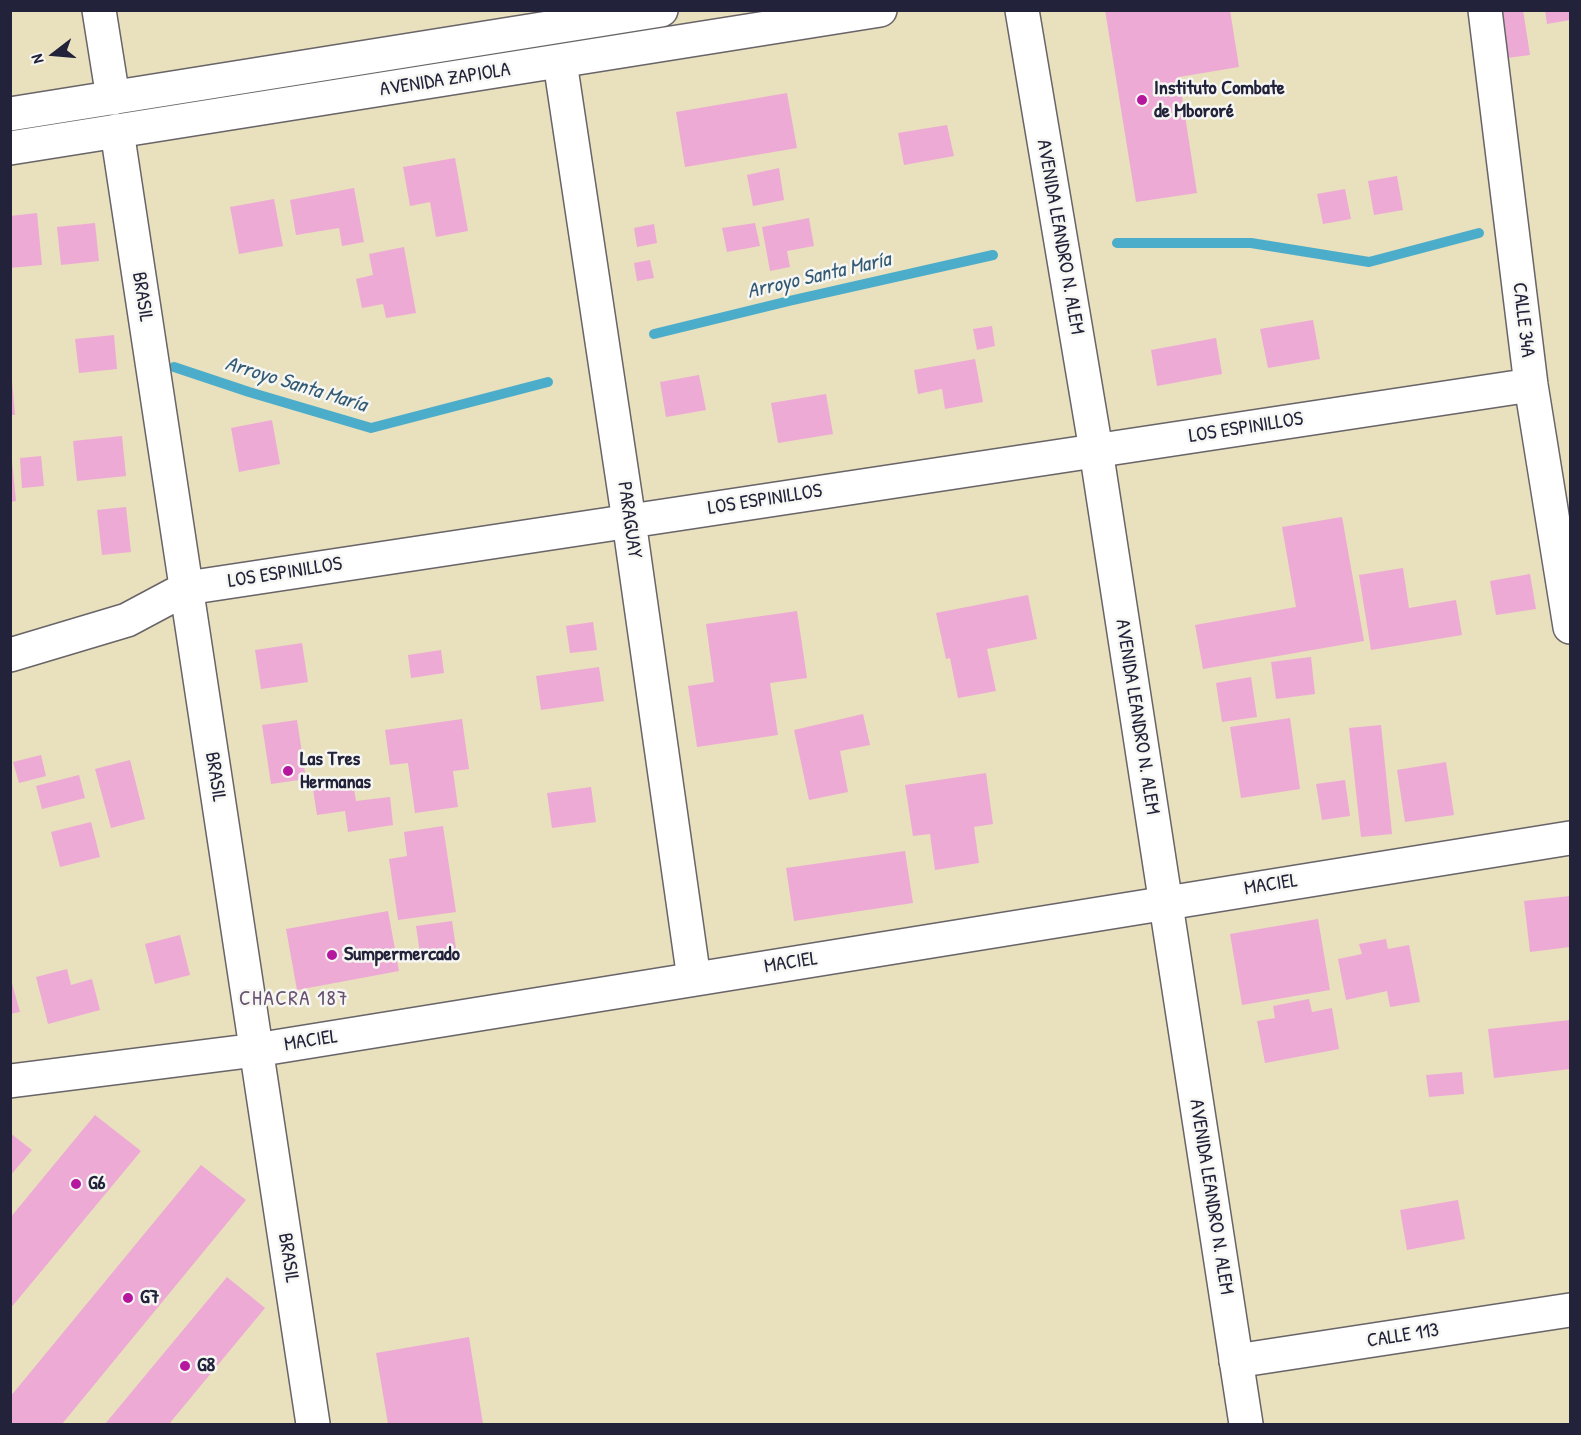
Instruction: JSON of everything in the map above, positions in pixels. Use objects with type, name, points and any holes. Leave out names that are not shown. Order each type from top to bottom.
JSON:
[{"type":"street","points":[[99,10],[113,98]]},
{"type":"street","name":"AVENIDA ZAPIOLA","points":[[10,114],[661,10]]},
{"type":"street","name":"AVENIDA ZAPIOLA","points":[[10,148],[880,10]]},
{"type":"street","name":"AVENIDA LEANDRO N. ALEM","points":[[1022,10],[1096,450],[1246,1425]]},
{"type":"street","name":"CALLE 34A","points":[[1485,10],[1531,385],[1570,627]]},
{"type":"street","name":"PARAGUAY","points":[[560,62],[629,521],[694,979]]},
{"type":"street","name":"BRASIL","points":[[117,131],[313,1425]]},
{"type":"street","name":"LOS ESPINILLOS","points":[[10,655],[127,620],[187,588],[1531,385]]},
{"type":"street","name":"MACIEL","points":[[10,1081],[256,1050],[1570,838]]},
{"type":"street","name":"CALLE 113","points":[[1236,1361],[1570,1310]]},
{"type":"building","points":[[1105,10],[1230,10],[1239,67],[1179,77],[1197,193],[1136,202]]},
{"type":"building","points":[[1500,10],[1523,10],[1530,55],[1507,58]]},
{"type":"building","points":[[1545,10],[1570,10],[1570,20],[1547,24]]},
{"type":"building","points":[[787,93],[797,148],[685,167],[676,112]]},
{"type":"building","points":[[947,125],[954,156],[904,165],[898,133]]},
{"type":"building","points":[[455,158],[468,231],[436,237],[430,202],[410,206],[403,167]]},
{"type":"building","points":[[779,168],[784,200],[753,206],[747,175]]},
{"type":"building","points":[[1397,176],[1403,210],[1374,215],[1368,181]]},
{"type":"building","points":[[354,188],[364,242],[342,246],[339,228],[296,235],[290,200]]},
{"type":"building","points":[[1345,189],[1351,219],[1323,224],[1317,194]]},
{"type":"building","points":[[274,199],[283,246],[239,254],[230,207]]},
{"type":"building","points":[[37,213],[42,265],[10,268],[10,216]]},
{"type":"building","points":[[809,218],[814,246],[787,251],[790,267],[770,271],[762,227]]},
{"type":"building","points":[[95,223],[99,261],[61,265],[57,227]]},
{"type":"building","points":[[755,223],[760,246],[727,252],[722,228]]},
{"type":"building","points":[[654,224],[657,243],[637,247],[634,228]]},
{"type":"building","points":[[404,247],[416,313],[386,318],[383,304],[362,308],[356,279],[373,275],[369,254]]},
{"type":"building","points":[[650,260],[654,278],[637,281],[634,263]]},
{"type":"building","points":[[1313,320],[1320,359],[1268,368],[1260,329]]},
{"type":"building","points":[[992,326],[995,346],[977,350],[973,329]]},
{"type":"building","points":[[114,335],[117,369],[79,373],[75,339]]},
{"type":"building","points":[[1216,338],[1222,374],[1157,386],[1151,350]]},
{"type":"building","points":[[975,359],[983,402],[945,409],[942,389],[918,394],[914,370]]},
{"type":"building","points":[[699,375],[706,410],[666,417],[660,382]]},
{"type":"building","points":[[10,381],[12,381],[15,415],[10,415]]},
{"type":"building","points":[[826,394],[833,434],[778,443],[771,403]]},
{"type":"building","points":[[272,420],[280,464],[239,472],[231,428]]},
{"type":"building","points":[[122,436],[126,476],[77,481],[73,441]]},
{"type":"building","points":[[41,456],[44,486],[22,488],[20,458]]},
{"type":"building","points":[[10,461],[12,461],[16,501],[10,502]]},
{"type":"building","points":[[126,507],[131,552],[102,555],[97,510]]},
{"type":"building","points":[[1342,517],[1364,641],[1203,669],[1195,625],[1296,607],[1282,527]]},
{"type":"building","points":[[1403,568],[1409,608],[1456,600],[1462,635],[1371,650],[1359,575]]},
{"type":"building","points":[[1530,574],[1536,609],[1496,615],[1490,581]]},
{"type":"building","points":[[1028,595],[1037,639],[987,649],[996,691],[958,698],[950,658],[946,659],[936,613]]},
{"type":"building","points":[[797,611],[807,678],[770,683],[778,735],[697,747],[688,686],[714,682],[706,624]]},
{"type":"building","points":[[593,622],[597,650],[570,653],[566,626]]},
{"type":"building","points":[[302,643],[308,682],[261,689],[255,650]]},
{"type":"building","points":[[441,650],[444,673],[411,678],[408,655]]},
{"type":"building","points":[[1311,657],[1315,694],[1276,699],[1271,662]]},
{"type":"building","points":[[599,667],[604,701],[541,710],[536,676]]},
{"type":"building","points":[[1251,677],[1257,717],[1222,722],[1216,683]]},
{"type":"building","points":[[863,714],[870,745],[840,751],[848,792],[809,800],[794,730]]},
{"type":"building","points":[[1290,718],[1300,789],[1241,798],[1230,727]]},
{"type":"building","points":[[462,719],[469,769],[453,771],[458,807],[415,813],[408,763],[390,765],[385,730]]},
{"type":"building","points":[[297,720],[306,779],[271,784],[262,725]]},
{"type":"building","points":[[1381,725],[1392,834],[1361,837],[1349,728]]},
{"type":"building","points":[[41,755],[46,776],[19,783],[13,762]]},
{"type":"building","points":[[130,760],[145,819],[111,828],[95,769]]},
{"type":"building","points":[[1446,762],[1454,815],[1405,822],[1397,770]]},
{"type":"building","points":[[986,773],[993,824],[974,827],[979,863],[935,870],[930,834],[913,836],[905,785]]},
{"type":"building","points":[[79,775],[85,798],[42,809],[36,786]]},
{"type":"building","points":[[352,777],[356,801],[390,797],[393,825],[348,832],[345,811],[317,815],[312,783]]},
{"type":"building","points":[[1345,780],[1350,816],[1322,820],[1316,784]]},
{"type":"building","points":[[591,787],[596,822],[552,828],[547,793]]},
{"type":"building","points":[[91,822],[100,857],[60,867],[51,832]]},
{"type":"building","points":[[443,826],[456,912],[398,920],[389,859],[407,856],[404,832]]},
{"type":"building","points":[[905,851],[913,903],[794,921],[786,868]]},
{"type":"building","points":[[1570,896],[1570,947],[1530,952],[1524,901]]},
{"type":"building","points":[[388,911],[399,971],[297,990],[286,929]]},
{"type":"building","points":[[1318,919],[1330,990],[1242,1005],[1230,934]]},
{"type":"building","points":[[452,921],[457,955],[421,960],[416,926]]},
{"type":"building","points":[[180,935],[190,975],[155,984],[145,944]]},
{"type":"building","points":[[1386,939],[1388,949],[1409,945],[1420,1002],[1390,1007],[1387,991],[1346,1000],[1338,959],[1362,954],[1359,944]]},
{"type":"building","points":[[67,969],[71,985],[92,979],[100,1010],[48,1024],[36,977]]},
{"type":"building","points":[[10,976],[20,1012],[10,1014]]},
{"type":"building","points":[[1309,999],[1312,1012],[1332,1008],[1339,1049],[1265,1063],[1257,1021],[1275,1018],[1273,1006]]},
{"type":"building","points":[[1570,1020],[1570,1069],[1494,1078],[1488,1029]]},
{"type":"building","points":[[1462,1072],[1464,1094],[1429,1097],[1426,1075]]},
{"type":"building","name":"G6","points":[[95,1115],[141,1151],[10,1309],[10,1218]]},
{"type":"building","points":[[10,1133],[32,1150],[10,1176]]},
{"type":"building","name":"G7","points":[[201,1165],[246,1200],[62,1424],[10,1424],[10,1397]]},
{"type":"building","points":[[1458,1200],[1465,1239],[1407,1250],[1400,1210]]},
{"type":"building","name":"G8","points":[[227,1277],[265,1308],[169,1424],[105,1424]]},
{"type":"building","points":[[469,1337],[483,1424],[388,1424],[376,1353]]},
{"type":"waterway","name":"Arroyo Santa María","points":[[1117,243],[1251,243],[1369,262],[1479,233]]},
{"type":"waterway","name":"Arroyo Santa María","points":[[654,334],[993,255]]},
{"type":"waterway","name":"Arroyo Santa María","points":[[174,367],[371,428],[548,382]]},
{"type":"place","name":"Instituto Combate de Mbororé","points":[[1142,100]]},
{"type":"place","name":"Las Tres Hermanas","points":[[288,771]]},
{"type":"place","name":"Sumpermercado","points":[[332,955]]},
{"type":"place","name":"G6","points":[[76,1184]]},
{"type":"place","name":"G7","points":[[128,1298]]},
{"type":"place","name":"G8","points":[[185,1366]]},
{"type":"district","name":"CHACRA 187","points":[[294,999]]}]
